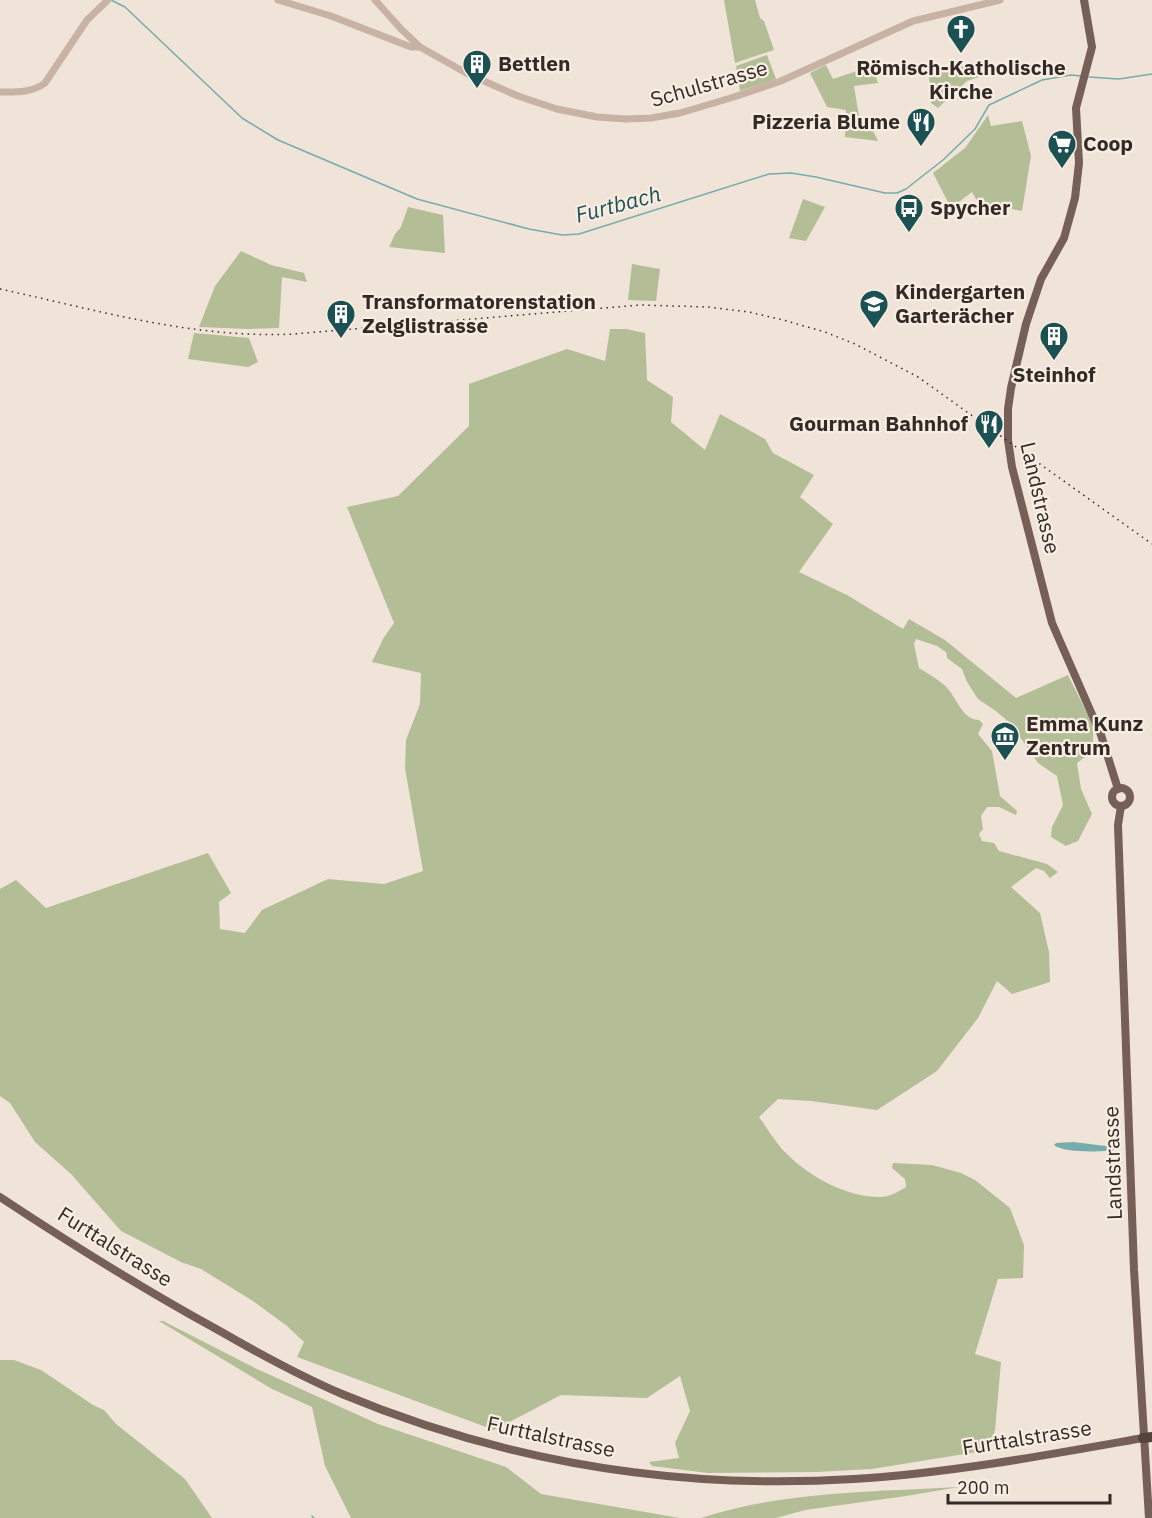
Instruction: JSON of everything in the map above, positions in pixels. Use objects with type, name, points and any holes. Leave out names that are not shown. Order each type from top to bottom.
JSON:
[{"type":"main road","name":"Landstrasse","points":[[1084,0],[1092,39],[1076,108],[1078,174],[1070,222],[1064,238],[1041,279],[1026,324],[1011,388],[1008,440],[1012,467],[1052,623],[1101,735],[1118,789]]},
{"type":"main road","points":[[1118,789],[1127,791],[1130,797],[1126,805],[1116,805],[1112,799],[1118,789]]},
{"type":"main road","name":"Landstrasse","points":[[1121,806],[1118,825],[1134,1270],[1148,1437],[1149,1518]]},
{"type":"main road","name":"Furttalstrasse","points":[[0,1197],[181,1310],[286,1367],[340,1393],[432,1428],[502,1448],[576,1464],[672,1478],[853,1479],[940,1471],[1031,1458],[1148,1437]]},
{"type":"street","points":[[278,0],[331,16],[411,47],[420,47]]},
{"type":"street","name":"Schulstrasse","points":[[375,0],[420,47],[477,78],[544,105],[597,117],[626,119],[680,113],[781,81],[924,17],[1000,0]]},
{"type":"street","points":[[0,92],[24,92],[35,89],[45,82],[87,20],[107,1]]},
{"type":"green space","points":[[724,0],[755,0],[774,50],[735,63]]},
{"type":"green space","points":[[767,55],[776,79],[740,91],[736,66]]},
{"type":"green space","points":[[973,62],[979,77],[967,81],[938,108],[931,103],[932,94],[928,73]]},
{"type":"green space","points":[[826,65],[833,79],[872,66],[878,83],[854,86],[860,122],[868,121],[878,141],[845,137],[846,110],[827,107],[810,73]]},
{"type":"green space","points":[[988,115],[991,126],[1022,121],[1031,156],[1022,211],[999,206],[985,215],[972,192],[951,208],[933,173],[965,148]]},
{"type":"green space","points":[[803,199],[825,207],[806,241],[789,238]]},
{"type":"green space","points":[[408,207],[443,215],[445,253],[389,247],[401,227]]},
{"type":"green space","points":[[241,251],[271,265],[304,273],[307,282],[282,277],[279,328],[199,327],[215,286]]},
{"type":"green space","points":[[632,264],[660,269],[656,301],[628,300]]},
{"type":"green space","points":[[610,329],[626,329],[645,333],[647,380],[673,397],[671,422],[705,450],[720,414],[765,439],[773,453],[814,475],[800,497],[833,524],[799,572],[847,595],[903,629],[909,619],[945,640],[1016,698],[1068,675],[1093,725],[1093,751],[1077,763],[1081,789],[1092,814],[1078,841],[1066,846],[1051,837],[1052,827],[1063,805],[1057,776],[1038,763],[1011,724],[978,699],[962,669],[947,658],[946,652],[937,646],[916,639],[914,644],[919,668],[948,688],[963,711],[983,724],[978,734],[992,751],[1000,796],[1017,811],[1016,815],[999,807],[987,807],[981,816],[983,829],[979,834],[982,841],[994,843],[999,851],[1047,864],[1058,872],[1050,878],[1044,871],[1036,868],[1011,887],[1040,913],[1049,952],[1050,982],[1012,994],[997,981],[978,1018],[937,1071],[877,1110],[778,1099],[759,1117],[781,1148],[801,1167],[826,1182],[852,1193],[880,1197],[906,1187],[905,1179],[892,1168],[893,1163],[932,1165],[961,1173],[975,1180],[1010,1208],[1024,1245],[1023,1278],[998,1279],[975,1354],[1001,1362],[995,1430],[989,1450],[872,1469],[817,1472],[708,1473],[652,1466],[649,1462],[679,1458],[675,1443],[690,1411],[680,1376],[647,1398],[561,1395],[494,1430],[297,1357],[304,1342],[287,1326],[253,1301],[201,1269],[181,1262],[121,1231],[71,1174],[35,1142],[10,1103],[0,1096],[0,889],[16,880],[46,908],[208,853],[231,893],[219,902],[220,929],[245,933],[262,910],[328,879],[384,884],[423,871],[405,768],[406,740],[420,704],[421,673],[372,662],[394,623],[347,507],[398,496],[469,426],[469,384],[567,349],[605,361]]},
{"type":"green space","points":[[194,333],[249,338],[258,362],[248,367],[188,359]]},
{"type":"green space","points":[[159,1321],[378,1424],[506,1467],[541,1494],[680,1518],[351,1518],[325,1466],[312,1407],[272,1389]]},
{"type":"green space","points":[[0,1360],[14,1360],[41,1370],[104,1410],[116,1424],[185,1479],[212,1518],[0,1518]]},
{"type":"green space","points":[[959,1487],[805,1510],[776,1518],[701,1518],[764,1502],[828,1494]]},
{"type":"water","points":[[1073,1142],[1114,1147],[1114,1150],[1074,1151],[1054,1145]]},
{"type":"waterway","name":"Furtbach","points":[[111,0],[125,7],[242,118],[278,140],[417,199],[529,229],[562,235],[579,234],[769,174],[791,173],[885,193],[897,193],[906,189],[943,160],[975,129],[989,105],[1042,80],[1071,75],[1081,76]]},
{"type":"waterway","name":"Furtbach","points":[[1089,77],[1119,79],[1152,74]]},
{"type":"railway","points":[[0,289],[146,321],[220,332],[257,334],[294,334],[640,305],[708,307],[749,312],[825,332],[855,344],[918,377],[1152,544]]},
{"type":"place","name":"Römisch-Katholische Kirche","points":[[961,54]]},
{"type":"place","name":"Bettlen","points":[[477,90]]},
{"type":"place","name":"Pizzeria Blume","points":[[921,148]]},
{"type":"place","name":"Coop","points":[[1062,170]]},
{"type":"place","name":"Spycher","points":[[909,234]]},
{"type":"place","name":"Kindergarten Garterächer","points":[[874,330]]},
{"type":"place","name":"Transformatorenstation Zelglistrasse","points":[[341,340]]},
{"type":"place","name":"Steinhof","points":[[1054,362]]},
{"type":"place","name":"Gourman Bahnhof","points":[[989,450]]},
{"type":"place","name":"Emma Kunz Zentrum","points":[[1005,762]]}]
